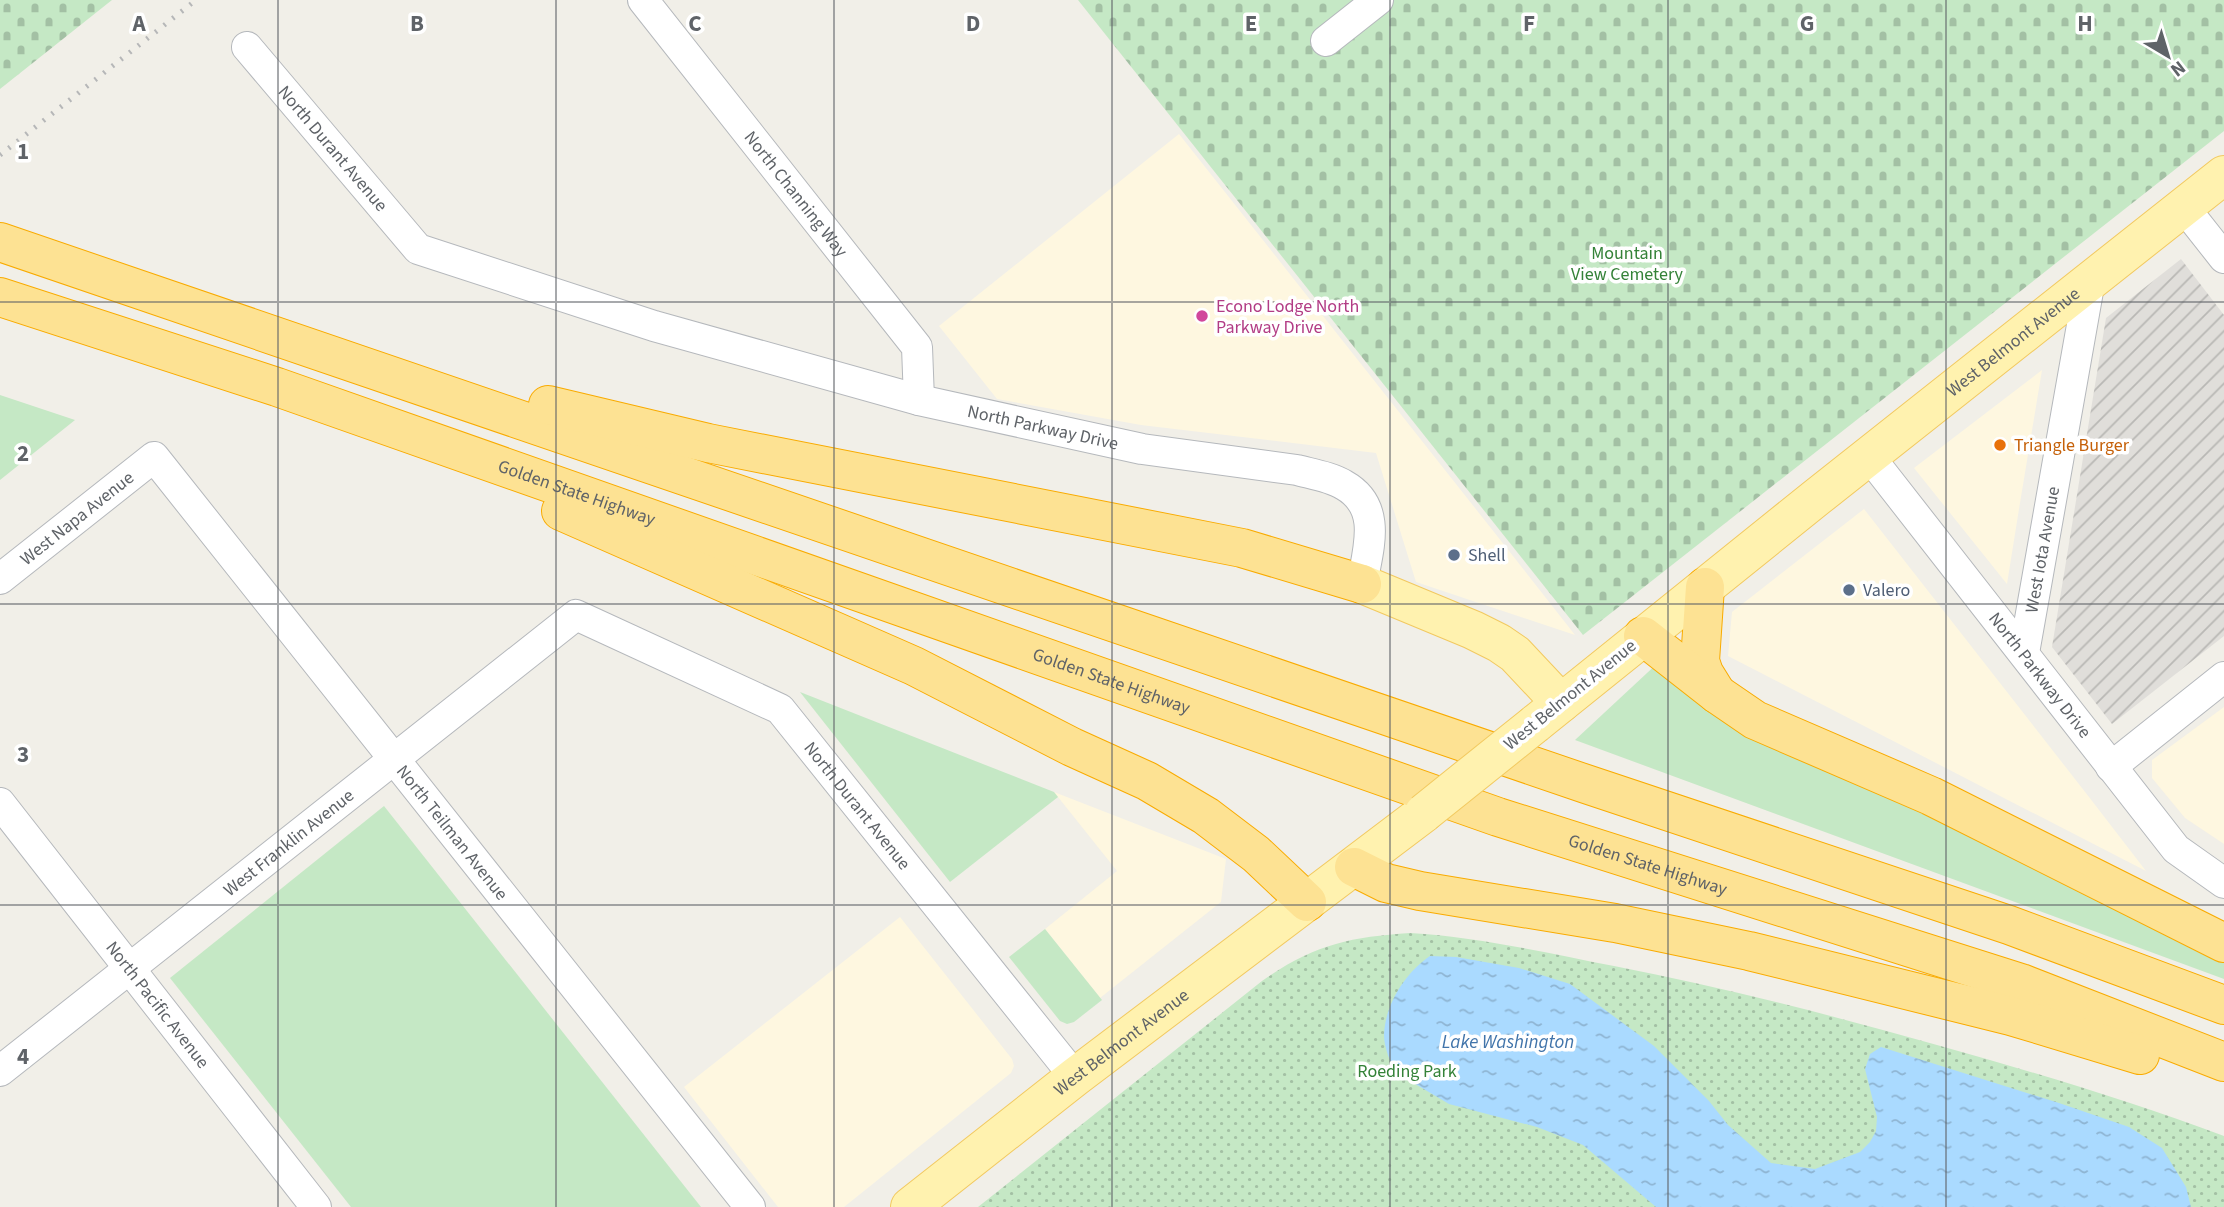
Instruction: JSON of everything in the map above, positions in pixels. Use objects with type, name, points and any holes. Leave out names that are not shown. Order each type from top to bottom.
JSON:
[{"type":"highway","points":[[0,242],[1586,784],[2009,925],[2224,1005]]},
{"type":"highway","name":"Golden State Highway","points":[[0,297],[277,387],[1498,817],[2021,983],[2224,1062]]},
{"type":"highway","points":[[356,362],[708,443],[1242,548],[1362,584]]},
{"type":"highway","points":[[277,387],[914,666],[1072,747],[1147,781],[1206,816],[1256,854],[1307,902]]},
{"type":"highway","points":[[1705,587],[1700,661],[1717,694]]},
{"type":"highway","points":[[1643,636],[1755,720],[1931,796],[2224,943]]},
{"type":"highway","points":[[1354,867],[1386,883],[1420,891],[1615,923],[1749,951],[2011,1016],[2188,1070],[2224,1077]]},
{"type":"main road","name":"West Belmont Avenue","points":[[909,1207],[1075,1077],[1424,813],[2224,175]]},
{"type":"main road","points":[[1362,584],[1473,630],[1515,654],[1548,714]]},
{"type":"street","name":"North Channing Way","points":[[643,0],[917,347],[919,400]]},
{"type":"street","points":[[1326,41],[1378,0]]},
{"type":"street","name":"North Durant Avenue","points":[[247,47],[418,249]]},
{"type":"street","points":[[2183,206],[2224,258]]},
{"type":"street","name":"North Parkway Drive","points":[[418,249],[654,326],[919,400],[1142,449],[1297,470],[1345,485],[1363,503],[1370,521],[1362,584]]},
{"type":"street","name":"West Iota Avenue","points":[[2024,653],[2090,280]]},
{"type":"street","name":"North Parkway Drive","points":[[1869,456],[2176,849],[2224,883]]},
{"type":"street","name":"West Napa Avenue","points":[[0,579],[155,457]]},
{"type":"street","name":"North Teilman Avenue","points":[[155,457],[750,1207]]},
{"type":"street","name":"North Durant Avenue","points":[[576,615],[780,709],[1075,1077]]},
{"type":"street","name":"West Franklin Avenue","points":[[0,1071],[576,615]]},
{"type":"street","points":[[2110,767],[2224,677]]},
{"type":"street","name":"North Pacific Avenue","points":[[0,803],[316,1207]]},
{"type":"shaded area","points":[[1179,134],[1575,635],[1416,582],[1376,453],[1141,425],[997,399],[939,326]]},
{"type":"shaded area","points":[[2181,259],[2224,315],[2224,636],[2112,724],[2052,647],[2106,318]]},
{"type":"shaded area","points":[[2042,370],[2019,509],[2007,584],[1914,468]]},
{"type":"shaded area","points":[[1864,509],[2146,871],[1728,656],[1732,612]]},
{"type":"shaded area","points":[[2224,707],[2224,844],[2185,818],[2152,778],[2152,760]]},
{"type":"shaded area","points":[[1054,792],[1226,859],[1221,902],[1100,998],[1045,929],[1117,871]]},
{"type":"shaded area","points":[[900,917],[1012,1059],[1014,1066],[1011,1073],[844,1207],[778,1207],[684,1087]]},
{"type":"green space","points":[[0,0],[112,0],[0,89]]},
{"type":"green space","name":"Mountain View Cemetery","points":[[1078,0],[2224,0],[2224,131],[1583,635]]},
{"type":"green space","points":[[0,395],[75,420],[0,480]]},
{"type":"green space","points":[[1661,660],[2224,945],[2224,979],[1575,740]]},
{"type":"green space","points":[[800,692],[1054,792],[1058,797],[950,882]]},
{"type":"green space","points":[[384,806],[701,1207],[351,1207],[170,978]]},
{"type":"green space","points":[[1045,929],[1102,1000],[1074,1022],[1067,1024],[1060,1021],[1009,957]]},
{"type":"green space","name":"Roeding Park","points":[[1410,933],[1513,946],[1736,992],[1973,1055],[2153,1111],[2224,1136],[2224,1207],[978,1207],[1280,969],[1315,951],[1350,940]]},
{"type":"water","name":"Lake Washington","points":[[1430,956],[1456,957],[1519,968],[1570,984],[1654,1046],[1709,1101],[1728,1125],[1771,1163],[1815,1169],[1860,1152],[1870,1142],[1876,1131],[1877,1117],[1865,1069],[1870,1054],[1881,1047],[2129,1127],[2162,1148],[2186,1187],[2191,1207],[1656,1207],[1583,1145],[1537,1127],[1449,1104],[1395,1072],[1384,1040],[1388,1012],[1405,980]]},
{"type":"railway","points":[[0,155],[196,0]]},
{"type":"place","name":"Econo Lodge North Parkway Drive","points":[[1202,316]]},
{"type":"place","name":"Triangle Burger","points":[[2000,445]]},
{"type":"place","name":"Shell","points":[[1454,555]]},
{"type":"place","name":"Valero","points":[[1849,590]]}]
